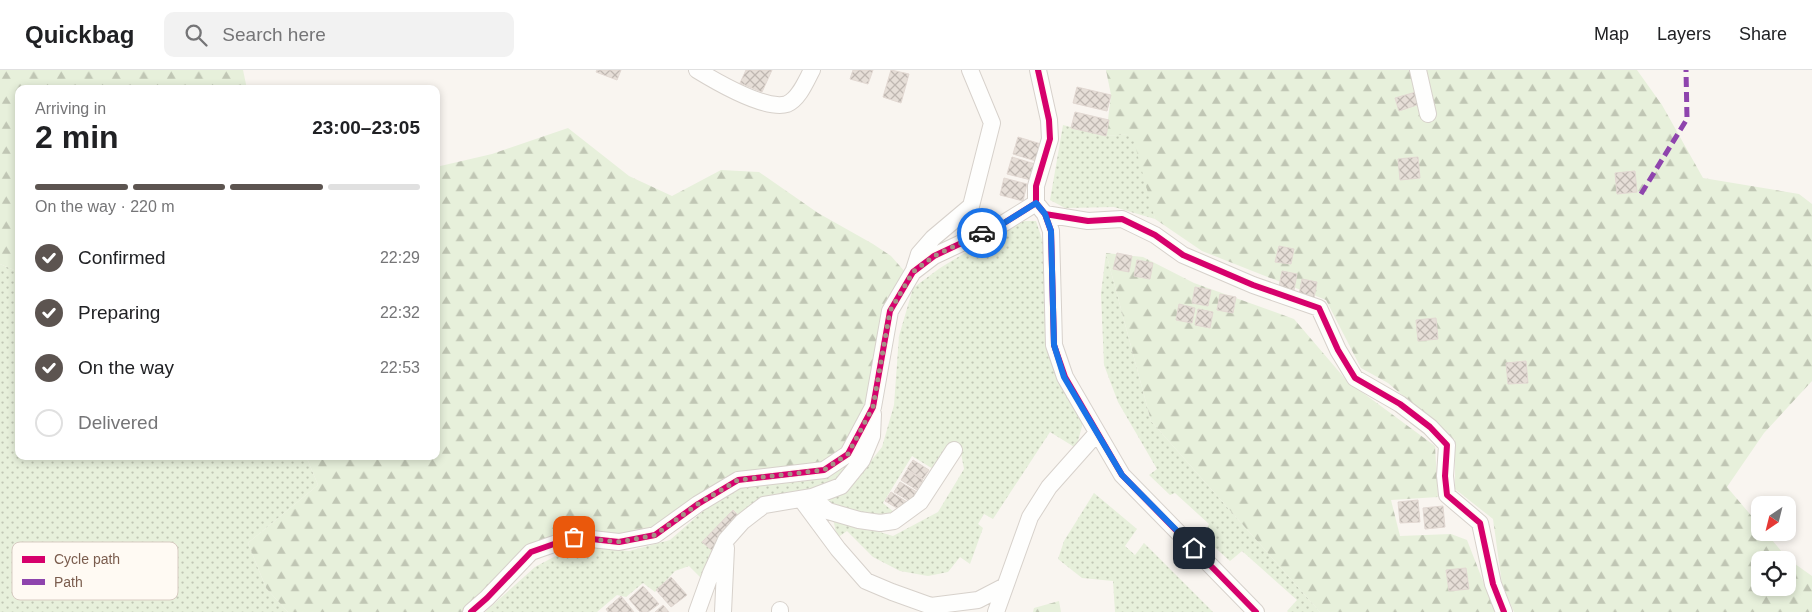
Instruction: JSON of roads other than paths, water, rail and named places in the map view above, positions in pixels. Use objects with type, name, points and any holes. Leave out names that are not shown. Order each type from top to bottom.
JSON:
[{"type":"street","points":[[697,70],[728,89],[774,105],[787,104],[797,96],[812,70]]},
{"type":"street","points":[[697,612],[711,573],[726,540],[742,522],[764,505],[807,498],[841,486],[862,460],[872,436],[873,407],[890,311],[913,272],[919,254],[933,238],[971,206],[992,123],[970,70]]},
{"type":"street","points":[[1038,70],[1049,120],[1050,139],[1036,186],[1041,209],[1051,231],[1054,345],[1064,377],[1122,475],[1256,612]]},
{"type":"street","points":[[1418,70],[1428,114]]},
{"type":"street","points":[[913,272],[934,256],[1004,223],[1041,209],[1088,221],[1122,219],[1155,235],[1183,254],[1254,286],[1319,308],[1338,350],[1355,378],[1400,404],[1430,427],[1447,446],[1445,476],[1447,495],[1480,523],[1493,584],[1504,612]]},
{"type":"street","points":[[471,612],[531,552],[574,537],[620,542],[655,535],[698,504],[738,480],[824,470],[848,454],[873,407]]},
{"type":"street","points":[[996,612],[1030,517],[1048,487],[1097,433]]},
{"type":"street","points":[[807,498],[828,512],[880,523],[894,521],[920,502],[954,450]]},
{"type":"street","points":[[807,498],[838,549],[866,581],[931,606],[978,600],[1005,586]]},
{"type":"street","points":[[723,612],[726,540]]}]
